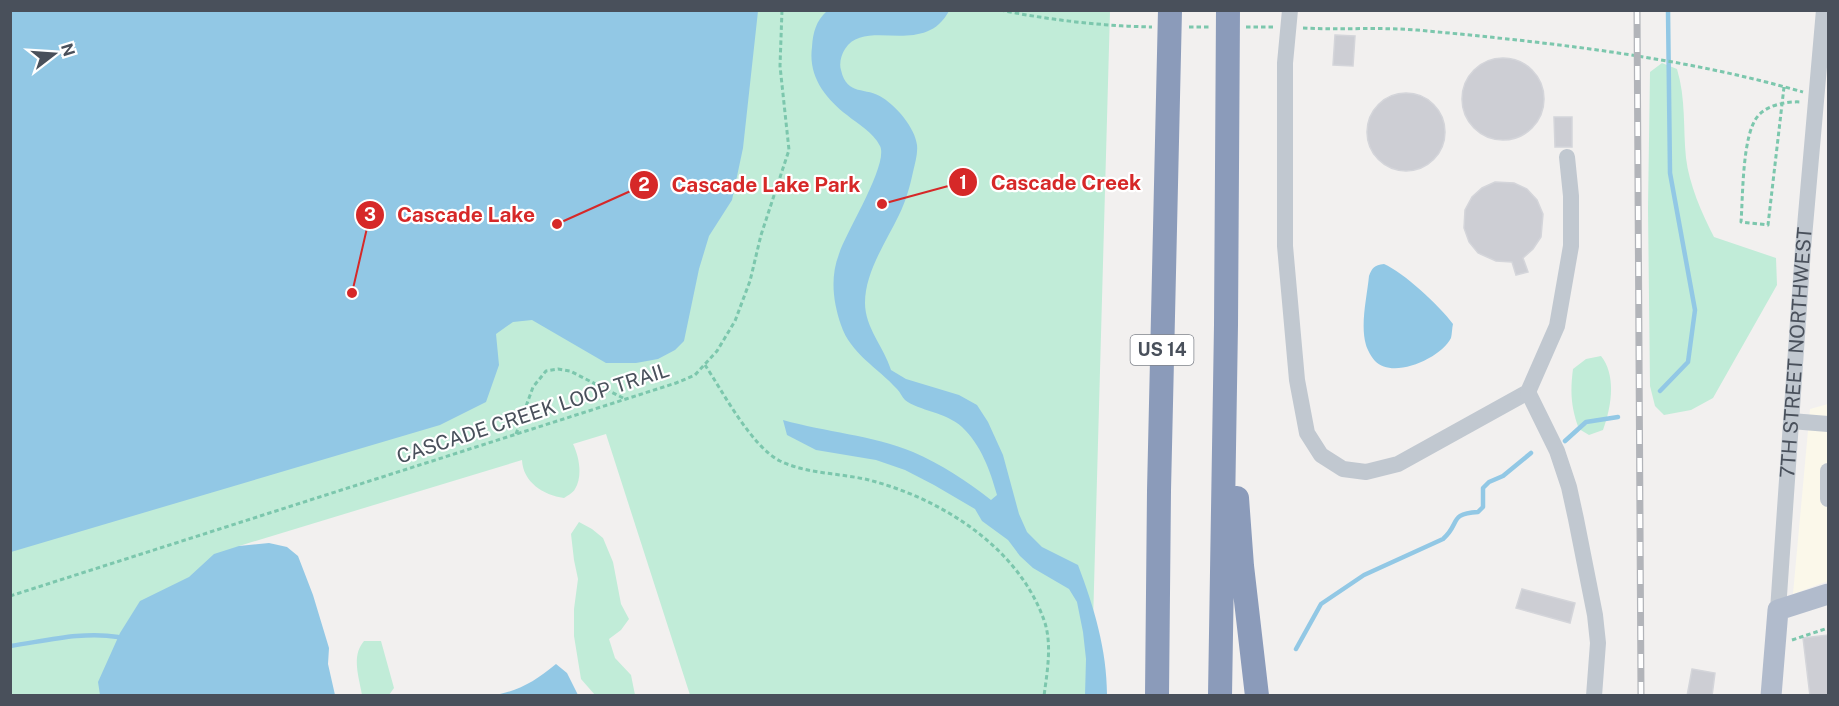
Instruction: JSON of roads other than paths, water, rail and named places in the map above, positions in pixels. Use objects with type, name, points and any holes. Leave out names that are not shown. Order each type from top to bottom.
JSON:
[{"type":"highway","name":"US 14","points":[[1157,696],[1159,491],[1170,21]]},
{"type":"highway","points":[[1220,696],[1226,325],[1226,22]]},
{"type":"highway","points":[[1226,325],[1242,566],[1257,696]]},
{"type":"main road","points":[[1778,610],[1828,594]]},
{"type":"main road","name":"7TH STREET NORTHWEST","points":[[1772,696],[1778,610]]},
{"type":"street","points":[[1290,10],[1285,63],[1286,246],[1297,380],[1307,433],[1321,455],[1343,469],[1366,472],[1398,464],[1528,392],[1557,326],[1571,246],[1568,157]]},
{"type":"street","name":"7TH STREET NORTHWEST","points":[[1778,610],[1803,249],[1824,10]]},
{"type":"street","points":[[1528,392],[1557,451],[1569,487],[1576,519],[1595,615],[1598,643],[1594,696]]},
{"type":"street","points":[[1791,421],[1828,424]]},
{"type":"street","points":[[1828,471],[1828,499]]},
{"type":"water","points":[[11,10],[758,11],[743,148],[732,200],[709,236],[699,269],[684,341],[675,350],[658,359],[636,363],[606,363],[532,320],[513,322],[496,334],[499,365],[486,402],[440,425],[11,552]]},
{"type":"water","points":[[895,10],[901,12],[949,11],[938,25],[925,32],[910,35],[866,36],[854,40],[841,57],[840,68],[848,84],[852,88],[877,94],[894,107],[909,125],[917,145],[906,199],[868,280],[865,303],[868,321],[891,370],[906,379],[959,395],[977,405],[988,422],[1003,455],[1019,514],[1027,532],[1042,547],[1078,565],[1098,629],[1105,662],[1107,695],[1085,695],[1086,659],[1083,632],[1077,602],[1069,589],[1033,568],[1008,540],[982,521],[975,509],[905,470],[876,460],[816,450],[787,435],[783,420],[897,446],[934,462],[991,500],[997,495],[984,458],[969,434],[956,422],[905,400],[890,381],[865,360],[851,344],[845,335],[836,307],[834,272],[836,263],[873,182],[881,155],[880,146],[874,137],[839,108],[820,86],[811,58],[813,36],[818,23],[827,11]]},
{"type":"water","points":[[1384,264],[1421,290],[1453,324],[1451,338],[1446,346],[1416,364],[1393,368],[1383,366],[1375,361],[1367,349],[1364,320],[1369,276],[1374,267]]},
{"type":"water","points":[[269,543],[287,547],[298,556],[329,648],[328,664],[335,695],[100,695],[98,682],[120,633],[140,601],[189,577],[214,554],[239,546]]},
{"type":"water","points":[[556,664],[567,673],[578,695],[495,695],[527,684]]},
{"type":"waterway","points":[[1660,391],[1688,362],[1695,310],[1670,173],[1668,10]]},
{"type":"waterway","points":[[1565,441],[1586,422],[1618,417]]},
{"type":"waterway","points":[[1296,649],[1321,604],[1364,575],[1443,539],[1458,517],[1478,512],[1483,507],[1483,488],[1489,482],[1503,476],[1531,453]]},
{"type":"waterway","points":[[10,646],[78,636],[118,637]]},
{"type":"railway","points":[[1637,10],[1641,696]]},
{"type":"place","name":"Cascade Creek","points":[[882,204]]},
{"type":"place","name":"Cascade Lake Park","points":[[557,224]]},
{"type":"place","name":"Cascade Lake","points":[[352,293]]}]
